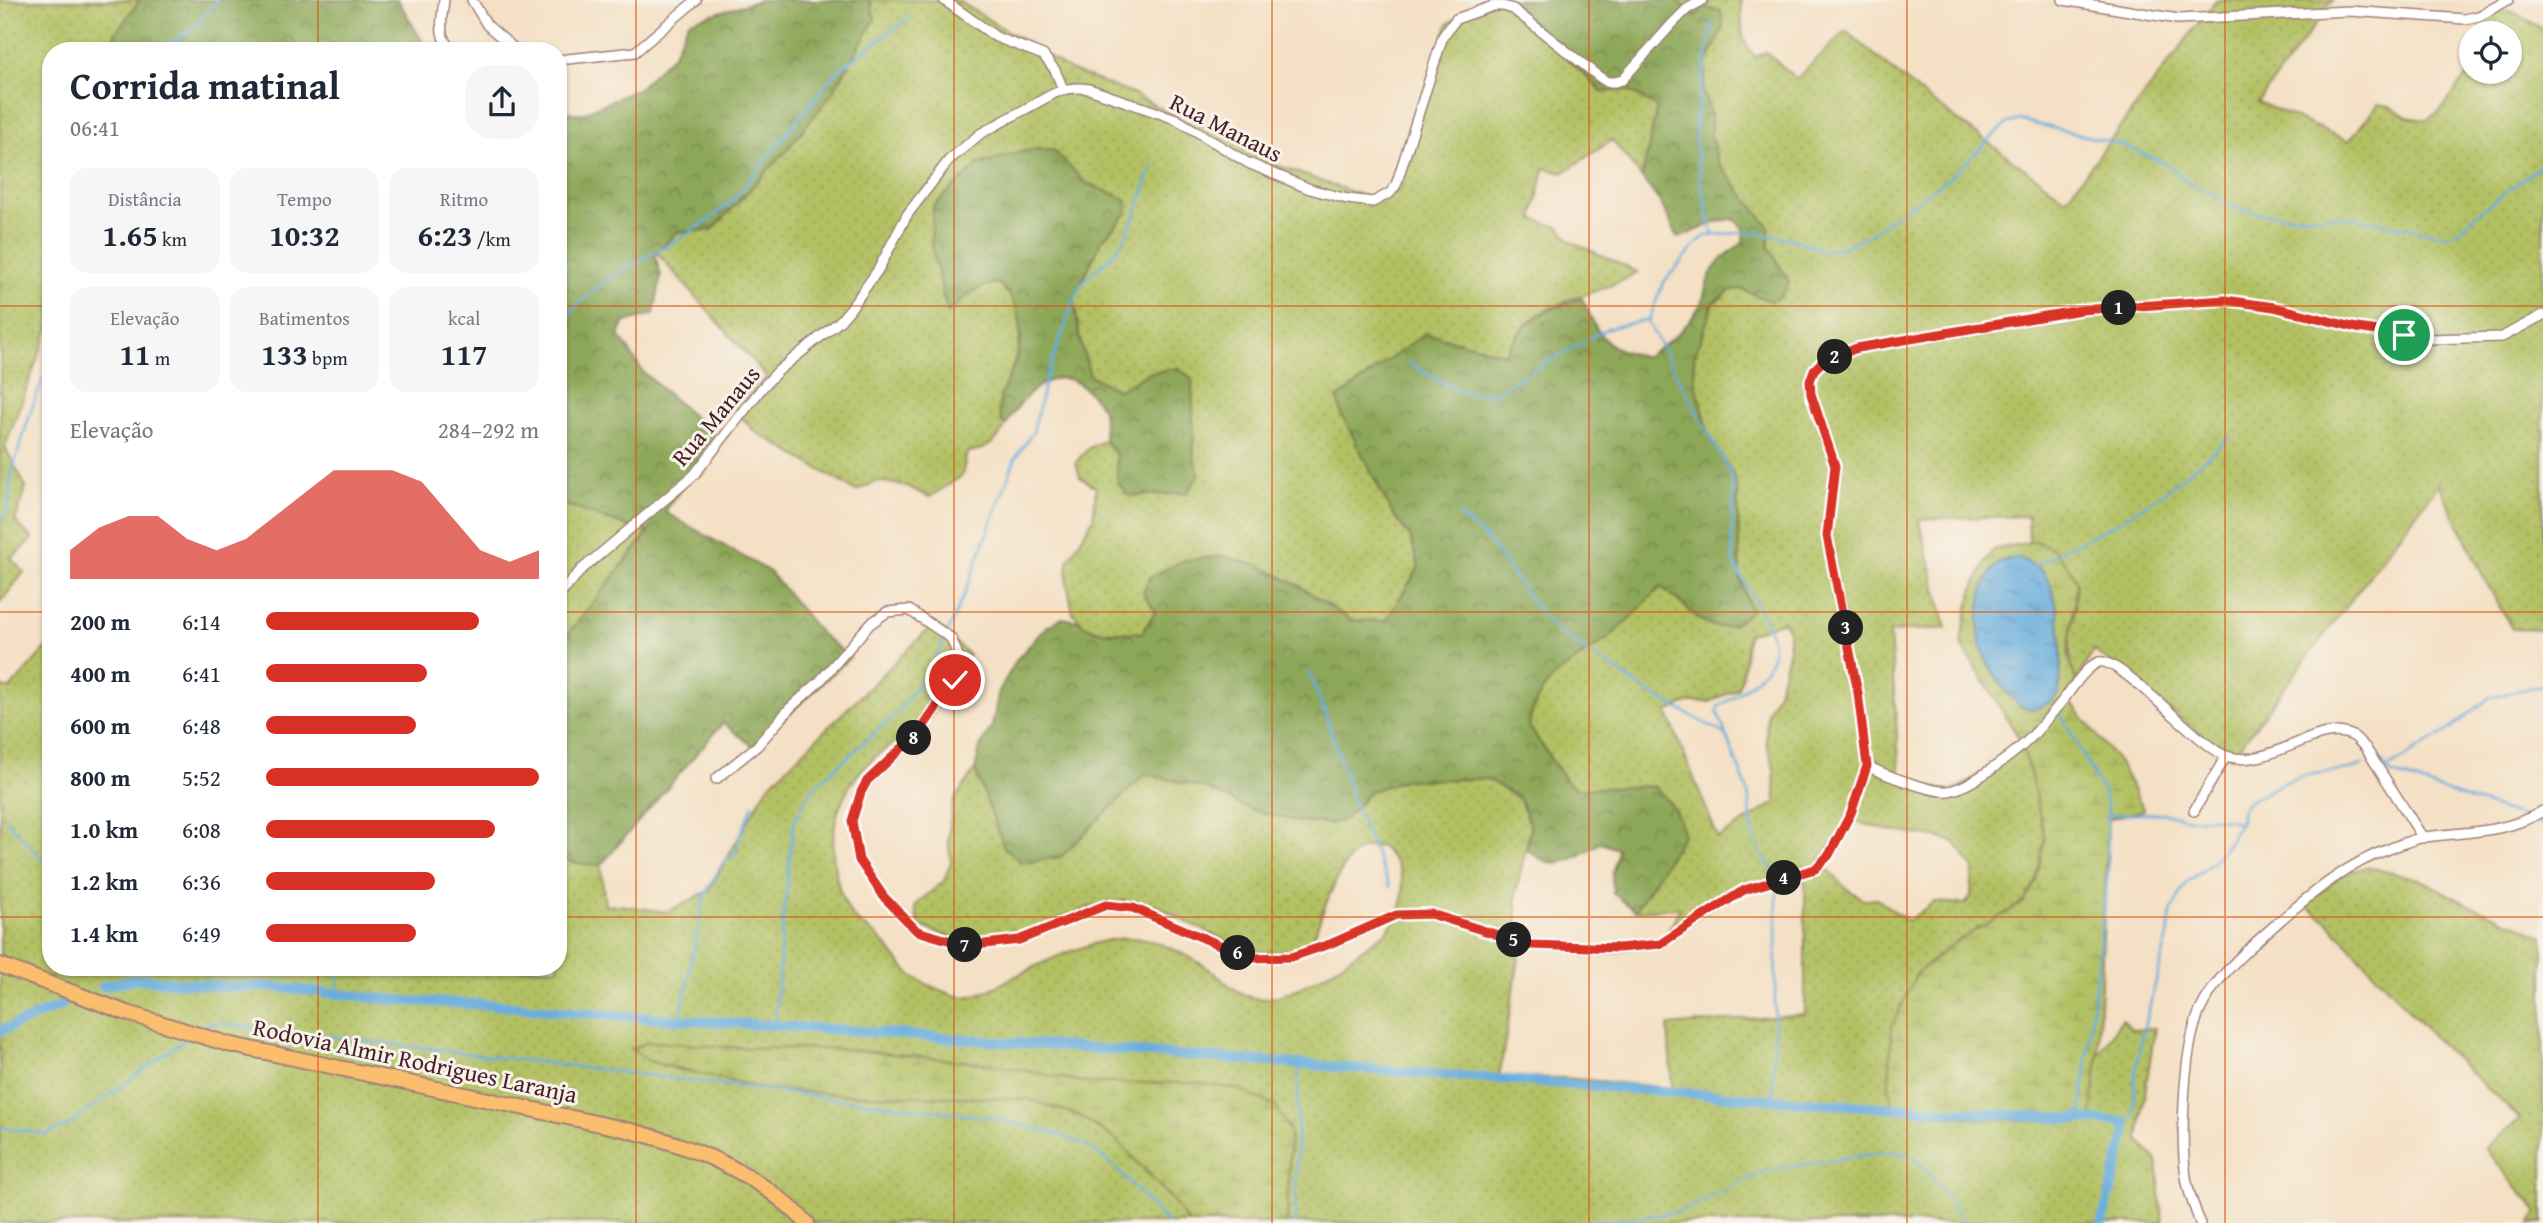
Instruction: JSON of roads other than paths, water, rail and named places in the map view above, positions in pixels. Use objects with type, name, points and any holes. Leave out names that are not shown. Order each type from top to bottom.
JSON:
[{"type":"main road","name":"Rodovia Almir Rodrigues Laranja","points":[[0,965],[124,1013],[228,1044],[614,1126],[679,1144],[706,1154],[744,1174],[778,1197],[807,1223]]},
{"type":"street","points":[[444,0],[441,30],[446,42]]},
{"type":"street","points":[[472,0],[487,25],[507,42]]},
{"type":"street","points":[[567,59],[635,52],[696,0]]},
{"type":"street","points":[[944,0],[996,37],[1043,55],[1055,70],[1063,89]]},
{"type":"street","name":"Rua Manaus","points":[[567,586],[581,570],[686,482],[710,457],[778,371],[840,321],[878,270],[907,215],[949,160],[980,134],[1063,89],[1090,89],[1176,119],[1248,163],[1279,177],[1346,199],[1373,202],[1390,193],[1396,185],[1443,36],[1456,19],[1493,6],[1513,9],[1598,76],[1607,82],[1615,82],[1628,75],[1688,9],[1703,0]]},
{"type":"street","points":[[2063,0],[2160,17],[2195,20],[2350,11],[2465,19],[2479,16],[2508,0]]},
{"type":"street","points":[[716,779],[757,746],[870,624],[887,612],[908,610],[951,638],[959,658],[955,680],[921,730],[867,781],[852,821],[859,860],[884,897],[917,931],[968,946],[1019,940],[1106,905],[1133,908],[1250,958],[1291,957],[1330,944],[1396,915],[1431,914],[1530,945],[1619,948],[1660,944],[1744,890],[1815,869],[1829,855],[1851,813],[1867,766],[1858,693],[1827,536],[1835,466],[1811,394],[1810,381],[1814,370],[1822,362],[1857,348],[2081,310],[2225,300],[2274,307],[2357,328],[2428,339],[2502,337],[2543,315]]},
{"type":"street","points":[[1867,766],[1895,778],[1940,790],[1953,790],[1983,775],[2034,735],[2086,673],[2098,662],[2104,661],[2129,676],[2208,746],[2226,756],[2258,757],[2277,752],[2312,736],[2338,732],[2354,736],[2365,747],[2423,838]]},
{"type":"street","points":[[2194,811],[2226,756]]},
{"type":"street","points":[[2200,1223],[2188,1186],[2183,1121],[2188,1062],[2199,1013],[2219,981],[2251,947],[2306,898],[2348,868],[2387,849],[2423,838],[2507,828],[2543,811]]},
{"type":"water","points":[[2019,558],[2043,572],[2050,583],[2060,630],[2059,692],[2049,703],[2036,709],[2020,705],[2005,690],[1980,642],[1980,611],[1987,580],[2000,562]]},
{"type":"waterway","points":[[172,42],[197,25],[217,0]]},
{"type":"waterway","points":[[567,315],[607,280],[690,233],[721,211],[735,198],[836,72],[910,17]]},
{"type":"waterway","points":[[1712,24],[1695,125],[1700,180],[1713,234]]},
{"type":"waterway","points":[[1777,876],[1761,854],[1753,834],[1748,792],[1717,711],[1718,707],[1752,683],[1767,667],[1773,643],[1765,620],[1733,558],[1734,493],[1730,472],[1648,322],[1663,283],[1700,240],[1706,236],[1748,232],[1793,239],[1826,251],[1843,247],[1867,236],[1949,178],[2006,124],[2019,120],[2123,145],[2170,166],[2187,182],[2233,207],[2278,215],[2351,217],[2447,236],[2458,232],[2478,213],[2543,164]]},
{"type":"waterway","points":[[775,1026],[794,821],[812,789],[899,711],[935,660],[967,588],[1015,459],[1033,432],[1046,378],[1079,288],[1114,254],[1124,239],[1153,165]]},
{"type":"waterway","points":[[1409,363],[1460,390],[1493,393],[1608,328],[1648,320]]},
{"type":"waterway","points":[[0,520],[7,511],[12,471],[42,382]]},
{"type":"waterway","points":[[2034,566],[2125,518],[2163,494],[2231,436]]},
{"type":"waterway","points":[[1459,515],[1489,541],[1539,611],[1557,631],[1648,692],[1725,734]]},
{"type":"waterway","points":[[1309,672],[1356,809],[1390,887]]},
{"type":"waterway","points":[[2388,768],[2449,730],[2490,697],[2543,685]]},
{"type":"waterway","points":[[2060,713],[2103,792],[2107,805],[2108,871],[2080,1120]]},
{"type":"waterway","points":[[2378,760],[2390,773],[2524,817]]},
{"type":"waterway","points":[[2126,1122],[2134,1115],[2135,1074],[2144,1027],[2168,936],[2171,912],[2186,883],[2211,864],[2230,840],[2241,820],[2241,811],[2248,802],[2283,783],[2306,775],[2347,770],[2363,765]]},
{"type":"waterway","points":[[680,1020],[704,896],[724,861],[736,852],[738,840],[753,805]]},
{"type":"waterway","points":[[2107,815],[2163,813],[2190,819],[2215,818],[2239,822]]},
{"type":"waterway","points":[[6,820],[42,859]]},
{"type":"waterway","points":[[2538,823],[2543,825]]},
{"type":"waterway","points":[[1773,1098],[1777,893]]},
{"type":"waterway","points":[[149,976],[151,981]]},
{"type":"waterway","points":[[337,995],[338,976]]},
{"type":"waterway","points":[[103,986],[136,979],[230,987],[273,987],[405,1001],[497,1005],[1831,1104],[2126,1122],[2125,1136],[2102,1223]]},
{"type":"waterway","points":[[0,1031],[62,1005]]},
{"type":"waterway","points":[[205,1025],[216,1023],[318,1035],[986,1117],[1053,1133],[1090,1148],[1121,1173],[1167,1223]]},
{"type":"waterway","points":[[0,1127],[45,1134],[67,1126],[188,1037]]},
{"type":"waterway","points":[[1295,1223],[1299,1065]]},
{"type":"waterway","points":[[1570,1223],[1637,1218],[1682,1211],[1764,1171],[1897,1152],[1915,1159],[1926,1169],[1966,1223]]}]
